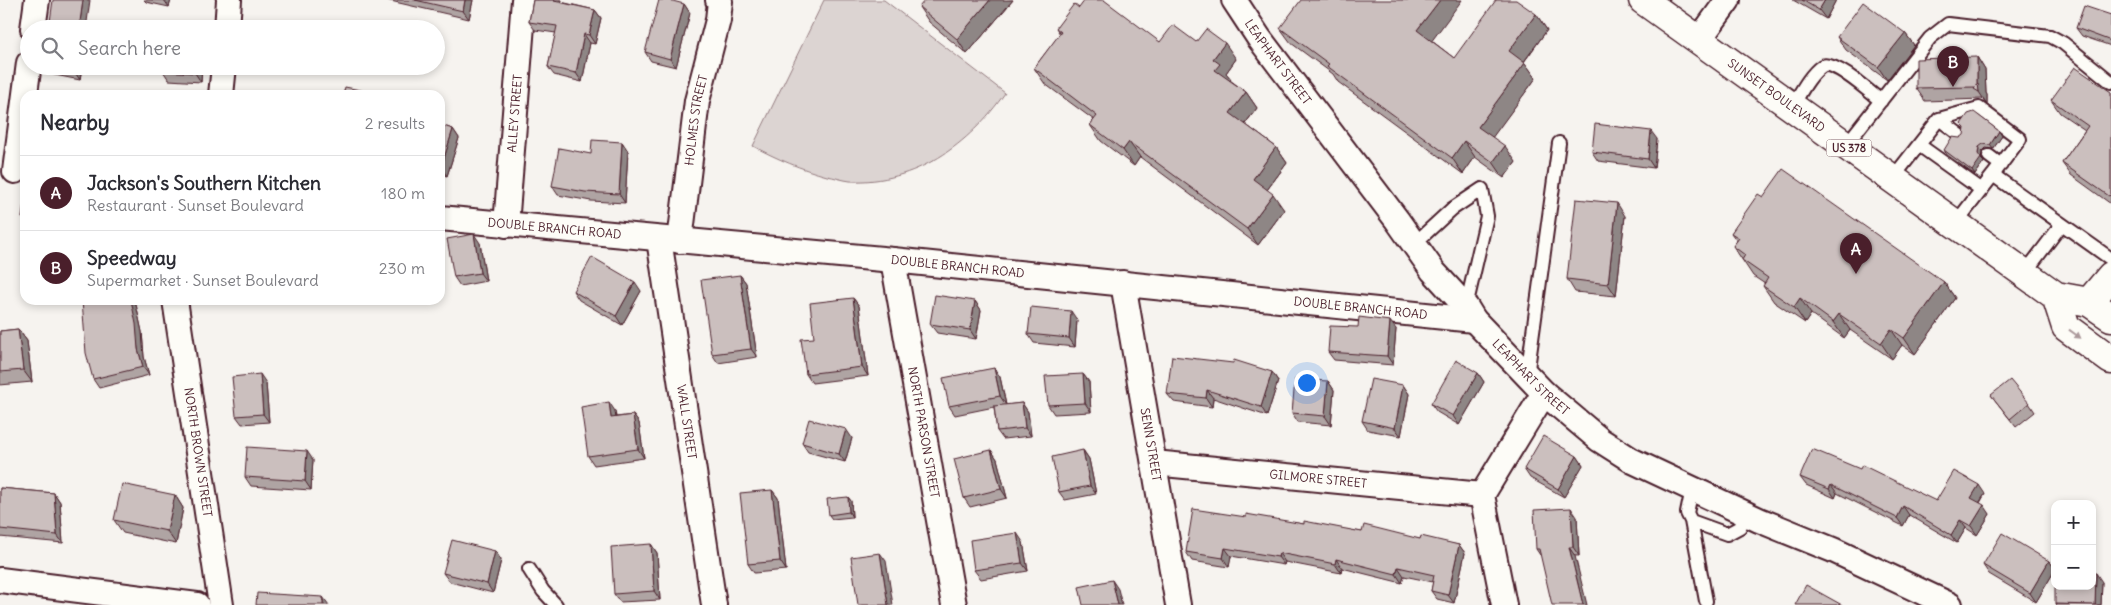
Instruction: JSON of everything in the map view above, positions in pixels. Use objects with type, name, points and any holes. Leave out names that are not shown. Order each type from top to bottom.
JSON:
[{"type":"main road","name":"SUNSET BOULEVARD","points":[[1643,0],[2056,296],[2089,302],[2111,317]]},
{"type":"main road","points":[[2089,302],[2111,276]]},
{"type":"main road","points":[[2056,296],[2066,327],[2111,360]]},
{"type":"street","points":[[34,20],[37,0]]},
{"type":"street","points":[[228,20],[229,0]]},
{"type":"street","name":"ALLEY STREET","points":[[506,225],[524,0]]},
{"type":"street","name":"HOLMES STREET","points":[[670,240],[697,102],[718,20],[720,1],[718,0]]},
{"type":"street","name":"LEAPHART STREET","points":[[1234,0],[1259,38],[1433,272],[1544,394],[1609,446],[1633,461],[1747,514],[1833,550],[1950,605]]},
{"type":"street","points":[[1699,40],[1728,0]]},
{"type":"street","points":[[25,90],[27,75]]},
{"type":"street","points":[[222,90],[223,75]]},
{"type":"street","points":[[13,171],[20,124]]},
{"type":"street","name":"DOUBLE BRANCH ROAD","points":[[445,219],[1470,314]]},
{"type":"street","name":"WALL STREET","points":[[670,240],[714,605]]},
{"type":"street","name":"NORTH PARSON STREET","points":[[893,260],[954,605]]},
{"type":"street","name":"SENN STREET","points":[[1123,283],[1178,605]]},
{"type":"street","name":"NORTH BROWN STREET","points":[[176,305],[221,605]]},
{"type":"street","points":[[1504,605],[1482,495],[1544,394]]},
{"type":"street","name":"GILMORE STREET","points":[[1154,464],[1482,495]]},
{"type":"street","points":[[0,580],[198,605]]},
{"type":"lane","points":[[1846,145],[1930,38],[1948,24],[2050,36],[2063,43],[2111,82]]},
{"type":"lane","points":[[1792,107],[1808,81],[1823,65],[1828,64],[1838,68],[1881,101]]},
{"type":"lane","points":[[1892,179],[1939,120],[1980,108],[2020,139],[1955,224]]},
{"type":"lane","points":[[1939,120],[1960,135]]},
{"type":"lane","points":[[1527,376],[1559,143]]},
{"type":"lane","points":[[1919,145],[1982,190]]},
{"type":"lane","points":[[1989,156],[1997,170],[2062,224],[2111,259]]},
{"type":"lane","points":[[1414,244],[1452,209],[1482,189],[1487,216],[1470,314]]},
{"type":"lane","points":[[2024,274],[2062,224]]},
{"type":"lane","points":[[1692,489],[1687,513],[1691,521],[1706,601]]},
{"type":"lane","points":[[1691,521],[1727,534],[1740,526],[1747,514]]},
{"type":"lane","points":[[529,569],[543,591],[556,605]]},
{"type":"shaded area","points":[[824,0],[884,0],[1005,93],[975,129],[957,144],[938,158],[897,176],[874,180],[847,181],[808,170],[762,151],[753,146]]},
{"type":"building","points":[[53,0],[83,0],[80,20],[50,20]]},
{"type":"building","points":[[415,0],[465,0],[463,11]]},
{"type":"building","points":[[533,0],[554,0],[595,10],[589,35],[584,34],[576,73],[548,67],[557,26],[529,22]]},
{"type":"building","points":[[659,0],[669,0],[684,4],[670,59],[645,52]]},
{"type":"building","points":[[925,0],[990,0],[957,39],[919,7]]},
{"type":"building","points":[[1085,0],[1104,0],[1160,42],[1173,25],[1196,42],[1206,29],[1225,43],[1213,59],[1220,64],[1215,70],[1246,92],[1230,113],[1276,147],[1253,179],[1273,194],[1247,229],[1129,142],[1123,150],[1090,125],[1097,116],[1034,68],[1061,32],[1056,28],[1074,4],[1079,8]]},
{"type":"building","points":[[1301,0],[1440,0],[1417,30],[1454,58],[1496,0],[1516,0],[1536,14],[1509,51],[1525,63],[1478,127],[1505,146],[1493,162],[1464,141],[1452,158],[1327,66],[1329,64],[1280,28]]},
{"type":"building","points":[[1802,0],[1825,0],[1819,10]]},
{"type":"building","points":[[1863,2],[1905,33],[1878,67],[1837,37]]},
{"type":"building","points":[[2084,6],[2111,15],[2111,41],[2076,28]]},
{"type":"building","points":[[1977,57],[1977,85],[1978,83],[1979,92],[1974,89],[1976,87],[1916,88],[1916,59]]},
{"type":"building","points":[[2075,67],[2111,92],[2111,194],[2109,196],[2062,163],[2088,126],[2051,100]]},
{"type":"building","points":[[345,87],[360,90],[344,90]]},
{"type":"building","points":[[1974,112],[1999,131],[1990,145],[1983,144],[1979,147],[1978,154],[1981,158],[1972,171],[1944,150],[1952,137],[1960,138],[1964,135],[1965,128],[1961,124],[1968,114]]},
{"type":"building","points":[[1595,124],[1651,131],[1648,159],[1592,152]]},
{"type":"building","points":[[445,127],[453,129],[445,155]]},
{"type":"building","points":[[592,140],[622,142],[619,194],[585,192],[552,186],[559,148],[591,154]]},
{"type":"building","points":[[1783,169],[1944,282],[1904,338],[1891,329],[1881,343],[1839,314],[1833,322],[1800,298],[1794,307],[1763,286],[1768,278],[1742,260],[1745,255],[1733,246],[1739,238],[1731,233],[1758,194],[1763,197]]},
{"type":"building","points":[[1576,199],[1617,203],[1608,284],[1567,279]]},
{"type":"building","points":[[474,234],[480,273],[454,277],[447,239]]},
{"type":"building","points":[[592,257],[635,282],[616,316],[573,291]]},
{"type":"building","points":[[740,275],[751,349],[712,354],[701,280]]},
{"type":"building","points":[[935,295],[975,301],[970,330],[930,324]]},
{"type":"building","points":[[853,298],[862,367],[806,374],[801,339],[814,338],[810,303]]},
{"type":"building","points":[[82,305],[132,305],[138,349],[143,367],[93,379],[86,353]]},
{"type":"building","points":[[1031,307],[1071,311],[1069,338],[1028,334]]},
{"type":"building","points":[[1359,317],[1390,321],[1387,356],[1328,352],[1330,326],[1358,327]]},
{"type":"building","points":[[18,329],[23,370],[0,372],[0,331]]},
{"type":"building","points":[[1172,356],[1233,363],[1234,360],[1272,372],[1261,407],[1207,390],[1206,398],[1167,394]]},
{"type":"building","points":[[1456,360],[1478,373],[1453,416],[1431,404]]},
{"type":"building","points":[[994,368],[1000,396],[949,406],[943,378]]},
{"type":"building","points":[[260,374],[263,414],[236,416],[232,377]]},
{"type":"building","points":[[1083,374],[1085,403],[1048,405],[1045,376]]},
{"type":"building","points":[[1295,379],[1328,381],[1325,416],[1292,413]]},
{"type":"building","points":[[1371,379],[1403,385],[1395,428],[1362,421]]},
{"type":"building","points":[[2010,380],[2029,403],[2010,419],[1991,395]]},
{"type":"building","points":[[609,402],[611,418],[633,415],[638,449],[588,456],[581,407]]},
{"type":"building","points":[[1022,403],[1025,428],[997,431],[994,406]]},
{"type":"building","points":[[809,419],[846,429],[839,454],[802,443]]},
{"type":"building","points":[[1543,436],[1577,456],[1558,489],[1524,469]]},
{"type":"building","points":[[247,447],[307,451],[305,481],[245,477]]},
{"type":"building","points":[[1812,449],[1860,469],[1862,465],[1936,501],[1954,471],[1979,485],[1971,498],[1984,505],[1971,526],[1960,520],[1951,535],[1903,506],[1897,518],[1831,485],[1829,489],[1800,477]]},
{"type":"building","points":[[991,450],[1001,489],[964,498],[954,459]]},
{"type":"building","points":[[1083,450],[1090,486],[1059,492],[1052,457]]},
{"type":"building","points":[[122,484],[175,495],[167,531],[114,520]]},
{"type":"building","points":[[0,488],[54,493],[57,535],[0,529]]},
{"type":"building","points":[[772,490],[780,561],[748,564],[740,493]]},
{"type":"building","points":[[848,497],[849,512],[829,515],[827,499]]},
{"type":"building","points":[[1571,508],[1573,547],[1569,547],[1583,605],[1552,605],[1539,549],[1536,549],[1534,510]]},
{"type":"building","points":[[1193,509],[1246,517],[1246,514],[1304,524],[1304,521],[1362,532],[1364,525],[1420,539],[1421,536],[1459,545],[1448,595],[1431,591],[1434,575],[1398,567],[1396,574],[1336,559],[1335,564],[1279,553],[1278,557],[1225,548],[1223,558],[1186,552]]},
{"type":"building","points":[[1017,533],[1022,563],[974,570],[970,540]]},
{"type":"building","points":[[2002,533],[2049,561],[2030,593],[1983,565]]},
{"type":"building","points":[[452,540],[495,551],[487,584],[443,573]]},
{"type":"building","points":[[651,544],[654,591],[614,594],[611,547]]},
{"type":"building","points":[[880,553],[888,605],[858,605],[851,557]]},
{"type":"building","points":[[1112,580],[1118,605],[1083,605],[1079,587]]},
{"type":"building","points":[[1806,585],[1842,605],[1795,605]]},
{"type":"building","points":[[2055,590],[2095,590],[2095,605],[2055,604]]},
{"type":"building","points":[[257,593],[323,597],[323,605],[256,605]]},
{"type":"place","name":"Speedway","points":[[1953,87]]},
{"type":"place","name":"Jackson's Southern Kitchen","points":[[1856,274]]}]
